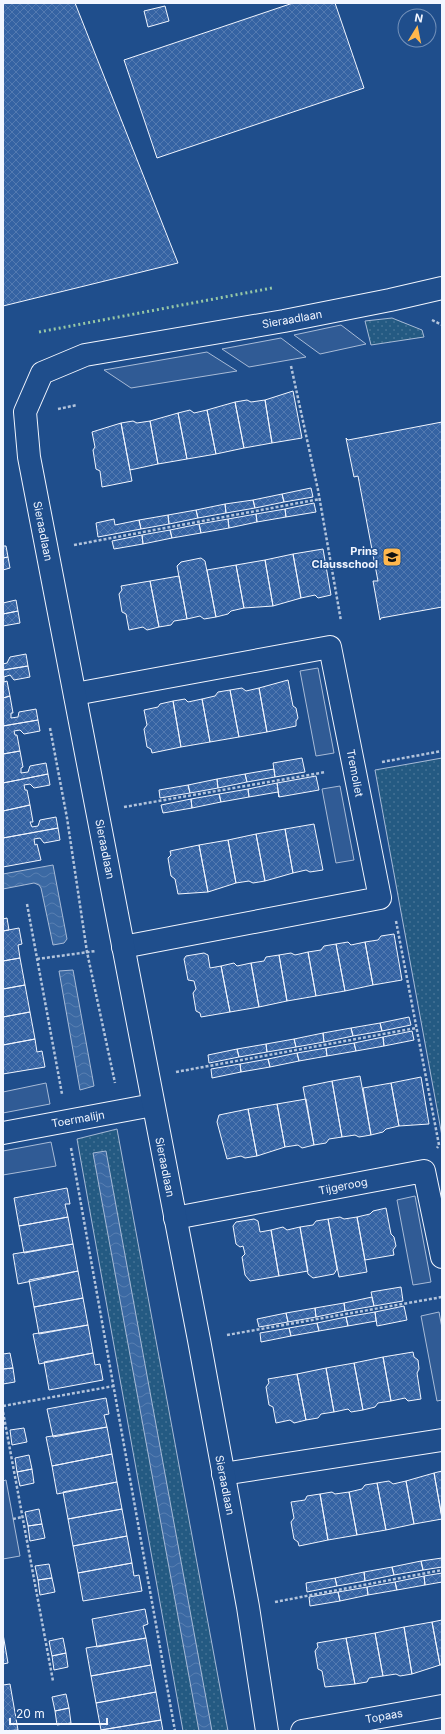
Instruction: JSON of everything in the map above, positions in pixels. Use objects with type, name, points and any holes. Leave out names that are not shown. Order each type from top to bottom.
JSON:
[{"type":"street","name":"Sieraadlaan","points":[[267,1731],[248,1607],[199,1340],[29,457],[25,412],[42,373],[85,354],[284,321],[442,288]]},
{"type":"street","points":[[75,694],[330,647]]},
{"type":"street","name":"Tremoliet","points":[[330,647],[380,898]]},
{"type":"street","points":[[123,947],[380,898]]},
{"type":"street","name":"Toermalijn","points":[[3,1133],[153,1105]]},
{"type":"street","points":[[424,1171],[442,1257]]},
{"type":"street","name":"Tijgeroog","points":[[175,1218],[424,1171]]},
{"type":"street","points":[[223,1474],[442,1440]]},
{"type":"street","name":"Topaas","points":[[302,1731],[442,1706]]},
{"type":"path","points":[[291,366],[320,499],[342,626],[330,647]]},
{"type":"path","points":[[47,551],[320,499]]},
{"type":"path","points":[[50,724],[67,818],[88,952],[120,1111]]},
{"type":"path","points":[[67,818],[98,811],[442,751]]},
{"type":"path","points":[[380,898],[392,903],[439,1145],[424,1171]]},
{"type":"path","points":[[27,904],[114,1386],[174,1731]]},
{"type":"path","points":[[37,959],[123,947]]},
{"type":"path","points":[[115,1084],[416,1028]]},
{"type":"path","points":[[199,1340],[442,1297]]},
{"type":"path","points":[[3,1406],[114,1386]]},
{"type":"path","points":[[3,1412],[53,1681]]},
{"type":"path","points":[[13,1518],[22,1517]]},
{"type":"path","points":[[248,1607],[442,1570]]},
{"type":"shaded area","points":[[392,318],[422,330],[424,337],[371,345],[365,321]]},
{"type":"shaded area","points":[[341,325],[366,344],[320,354],[294,335]]},
{"type":"shaded area","points":[[281,338],[306,357],[249,367],[222,349]]},
{"type":"shaded area","points":[[207,352],[237,371],[131,388],[104,370]]},
{"type":"shaded area","points":[[318,668],[334,753],[316,756],[300,671]]},
{"type":"shaded area","points":[[442,758],[442,1136],[375,770]]},
{"type":"shaded area","points":[[340,786],[354,860],[336,863],[322,789]]},
{"type":"shaded area","points":[[46,1083],[50,1104],[3,1113],[3,1092]]},
{"type":"shaded area","points":[[117,1129],[228,1731],[183,1731],[77,1139]]},
{"type":"shaded area","points":[[51,1142],[56,1166],[3,1175],[3,1151]]},
{"type":"shaded area","points":[[415,1196],[431,1282],[413,1285],[397,1200]]},
{"type":"shaded area","points":[[439,1312],[442,1328],[442,1400],[437,1401],[421,1316]]},
{"type":"shaded area","points":[[6,1480],[20,1556],[3,1559],[3,1481]]},
{"type":"water","points":[[53,865],[67,939],[64,943],[53,945],[41,888],[39,885],[34,883],[3,889],[3,874]]},
{"type":"water","points":[[73,970],[94,1086],[80,1090],[59,971]]},
{"type":"water","points":[[106,1151],[212,1731],[199,1731],[93,1153]]},
{"type":"building","points":[[3,3],[75,3],[178,263],[3,306]]},
{"type":"building","points":[[293,3],[335,3],[364,88],[157,158],[124,60]]},
{"type":"building","points":[[165,6],[169,21],[148,27],[144,11]]},
{"type":"building","points":[[293,391],[302,438],[272,443],[265,400]]},
{"type":"building","points":[[247,400],[251,402],[265,400],[272,443],[244,448],[235,402]]},
{"type":"building","points":[[235,402],[244,448],[216,454],[207,410]]},
{"type":"building","points":[[190,410],[194,413],[207,410],[216,454],[187,459],[178,413]]},
{"type":"building","points":[[178,413],[187,459],[158,464],[150,421]]},
{"type":"building","points":[[133,421],[137,423],[150,421],[158,464],[130,470],[121,423]]},
{"type":"building","points":[[442,422],[442,607],[381,618],[380,620],[373,581],[378,581],[358,476],[354,477],[346,438],[348,440]]},
{"type":"building","points":[[121,423],[132,481],[102,487],[100,471],[96,469],[93,450],[95,447],[92,432]]},
{"type":"building","points":[[311,488],[313,497],[284,502],[282,494]]},
{"type":"building","points":[[282,494],[284,502],[255,508],[253,500]]},
{"type":"building","points":[[253,500],[255,508],[226,513],[225,504]]},
{"type":"building","points":[[314,503],[316,512],[286,517],[285,509]]},
{"type":"building","points":[[225,504],[226,513],[198,518],[196,510]]},
{"type":"building","points":[[285,509],[286,517],[257,522],[256,514]]},
{"type":"building","points":[[196,510],[198,518],[169,524],[168,515]]},
{"type":"building","points":[[256,514],[257,522],[229,528],[228,519]]},
{"type":"building","points":[[168,515],[169,524],[141,529],[139,520]]},
{"type":"building","points":[[114,519],[115,525],[139,520],[141,529],[98,537],[96,523]]},
{"type":"building","points":[[228,519],[229,528],[201,533],[199,524]]},
{"type":"building","points":[[199,524],[201,533],[172,538],[170,530]]},
{"type":"building","points":[[170,530],[172,538],[143,544],[142,535]]},
{"type":"building","points":[[142,535],[143,544],[114,549],[112,541]]},
{"type":"building","points":[[3,546],[6,546],[8,557],[3,558]]},
{"type":"building","points":[[323,549],[331,595],[318,598],[315,595],[301,598],[293,554]]},
{"type":"building","points":[[293,554],[301,598],[273,606],[265,560]]},
{"type":"building","points":[[8,557],[10,568],[3,570],[3,558]]},
{"type":"building","points":[[201,558],[205,561],[216,617],[204,619],[200,616],[187,619],[177,566],[181,562]]},
{"type":"building","points":[[265,560],[273,606],[244,608],[236,565]]},
{"type":"building","points":[[236,565],[244,608],[216,617],[207,570]]},
{"type":"building","points":[[179,576],[187,619],[174,621],[171,625],[159,627],[150,581]]},
{"type":"building","points":[[150,581],[159,627],[147,630],[143,627],[129,630],[126,614],[122,612],[119,594],[122,590],[121,586]]},
{"type":"building","points":[[16,600],[18,611],[3,614],[3,603]]},
{"type":"building","points":[[18,611],[20,623],[3,626],[3,614]]},
{"type":"building","points":[[26,654],[28,666],[3,670],[3,664],[7,663],[10,657]]},
{"type":"building","points":[[28,666],[30,677],[14,680],[10,675],[4,677],[4,682],[7,681],[10,696],[3,698],[3,670]]},
{"type":"building","points":[[288,680],[293,706],[296,708],[298,718],[296,721],[296,726],[267,732],[259,688]]},
{"type":"building","points":[[242,688],[246,691],[259,688],[267,732],[239,737],[230,690]]},
{"type":"building","points":[[230,690],[239,737],[210,742],[202,699],[215,696],[218,692]]},
{"type":"building","points":[[10,696],[13,713],[11,713],[11,718],[18,717],[19,712],[36,709],[38,720],[3,726],[3,698]]},
{"type":"building","points":[[185,699],[188,702],[202,699],[210,742],[181,747],[173,701]]},
{"type":"building","points":[[173,701],[181,747],[152,753],[151,749],[147,747],[144,729],[147,725],[144,710],[158,707],[160,704]]},
{"type":"building","points":[[38,720],[40,731],[24,734],[20,730],[14,731],[15,735],[17,735],[20,751],[3,754],[3,726]]},
{"type":"building","points":[[20,751],[23,767],[21,768],[21,773],[28,772],[30,766],[46,763],[48,774],[3,783],[3,754]]},
{"type":"building","points":[[302,758],[305,772],[275,777],[273,763]]},
{"type":"building","points":[[274,769],[275,777],[247,782],[245,774]]},
{"type":"building","points":[[48,774],[50,785],[34,788],[30,784],[24,785],[25,790],[27,790],[30,805],[3,811],[3,783]]},
{"type":"building","points":[[245,774],[247,782],[218,788],[217,779]]},
{"type":"building","points":[[316,776],[319,790],[279,797],[277,783]]},
{"type":"building","points":[[217,779],[218,788],[190,793],[188,785]]},
{"type":"building","points":[[277,783],[279,797],[278,792],[249,797],[248,789]]},
{"type":"building","points":[[188,785],[190,793],[160,798],[159,790]]},
{"type":"building","points":[[248,789],[249,797],[221,802],[219,794]]},
{"type":"building","points":[[219,794],[221,802],[192,808],[191,799]]},
{"type":"building","points":[[191,799],[192,808],[163,813],[161,805]]},
{"type":"building","points":[[30,805],[33,822],[30,822],[32,827],[38,826],[40,820],[56,817],[58,828],[3,838],[3,811]]},
{"type":"building","points":[[314,824],[323,870],[310,872],[306,870],[293,873],[285,829]]},
{"type":"building","points":[[58,828],[60,840],[44,843],[40,838],[34,839],[35,845],[37,844],[41,860],[3,867],[3,838]]},
{"type":"building","points":[[285,829],[293,873],[265,881],[256,834]]},
{"type":"building","points":[[256,834],[265,881],[236,883],[228,840]]},
{"type":"building","points":[[228,840],[236,883],[208,892],[199,845]]},
{"type":"building","points":[[199,845],[208,892],[178,894],[175,879],[171,876],[168,858],[171,855],[170,851]]},
{"type":"building","points":[[7,918],[9,930],[3,931],[3,919]]},
{"type":"building","points":[[19,928],[22,944],[18,945],[20,958],[3,961],[3,931]]},
{"type":"building","points":[[394,934],[402,980],[373,985],[365,942],[378,940],[381,936]]},
{"type":"building","points":[[348,942],[351,945],[365,942],[373,985],[345,991],[336,944]]},
{"type":"building","points":[[336,944],[345,991],[316,996],[308,952],[321,950],[324,946]]},
{"type":"building","points":[[308,952],[316,996],[287,1001],[279,955],[291,953],[295,955]]},
{"type":"building","points":[[204,953],[208,955],[210,968],[221,966],[230,1012],[201,1017],[200,1013],[196,1011],[193,993],[196,989],[194,981],[188,980],[184,959],[186,956]]},
{"type":"building","points":[[279,955],[287,1001],[259,1007],[251,963],[264,961],[266,957]]},
{"type":"building","points":[[20,958],[25,985],[3,989],[3,961]]},
{"type":"building","points":[[234,963],[237,966],[251,963],[259,1007],[230,1012],[221,966]]},
{"type":"building","points":[[25,985],[30,1012],[3,1017],[3,989]]},
{"type":"building","points":[[30,1012],[35,1039],[3,1045],[3,1017]]},
{"type":"building","points":[[409,1017],[411,1025],[382,1031],[380,1023]]},
{"type":"building","points":[[380,1023],[382,1031],[353,1036],[351,1028]]},
{"type":"building","points":[[351,1028],[353,1036],[324,1042],[323,1033]]},
{"type":"building","points":[[412,1031],[414,1040],[384,1046],[383,1037]]},
{"type":"building","points":[[323,1033],[324,1042],[296,1047],[294,1039]]},
{"type":"building","points":[[383,1037],[384,1046],[356,1051],[354,1043]]},
{"type":"building","points":[[35,1039],[37,1052],[42,1051],[45,1067],[3,1074],[3,1045]]},
{"type":"building","points":[[294,1039],[296,1047],[267,1052],[266,1044]]},
{"type":"building","points":[[354,1043],[356,1051],[327,1056],[326,1048]]},
{"type":"building","points":[[266,1044],[267,1052],[239,1057],[237,1049]]},
{"type":"building","points":[[326,1048],[327,1056],[299,1061],[297,1053]]},
{"type":"building","points":[[237,1049],[239,1057],[209,1063],[208,1055]]},
{"type":"building","points":[[297,1053],[299,1061],[270,1067],[268,1059]]},
{"type":"building","points":[[268,1059],[270,1067],[241,1072],[240,1064]]},
{"type":"building","points":[[240,1064],[241,1072],[212,1078],[211,1069]]},
{"type":"building","points":[[360,1076],[371,1135],[342,1137],[332,1081]]},
{"type":"building","points":[[421,1077],[429,1124],[399,1126],[391,1083]]},
{"type":"building","points":[[332,1081],[342,1137],[329,1139],[326,1143],[314,1145],[303,1087]]},
{"type":"building","points":[[391,1083],[399,1126],[371,1135],[363,1088]]},
{"type":"building","points":[[306,1099],[314,1145],[302,1148],[298,1145],[285,1147],[277,1104]]},
{"type":"building","points":[[277,1104],[285,1147],[257,1156],[248,1109]]},
{"type":"building","points":[[248,1109],[257,1156],[245,1158],[241,1156],[227,1159],[217,1122],[219,1115]]},
{"type":"building","points":[[67,1188],[70,1204],[65,1204],[68,1217],[19,1226],[14,1198]]},
{"type":"building","points":[[386,1208],[391,1234],[394,1237],[396,1246],[393,1250],[394,1255],[365,1260],[357,1217]]},
{"type":"building","points":[[68,1217],[73,1244],[24,1253],[19,1226]]},
{"type":"building","points":[[340,1217],[344,1219],[357,1217],[367,1272],[339,1277],[328,1219]]},
{"type":"building","points":[[254,1219],[258,1221],[260,1232],[271,1230],[279,1276],[250,1281],[245,1275],[242,1257],[245,1254],[243,1246],[240,1247],[236,1244],[233,1226],[236,1222]]},
{"type":"building","points":[[328,1219],[337,1269],[334,1274],[313,1278],[308,1274],[300,1227],[313,1225],[316,1221]]},
{"type":"building","points":[[283,1227],[287,1230],[300,1227],[308,1271],[279,1276],[271,1230]]},
{"type":"building","points":[[73,1244],[78,1271],[18,1284],[13,1254]]},
{"type":"building","points":[[78,1271],[83,1298],[34,1307],[29,1280]]},
{"type":"building","points":[[401,1287],[403,1301],[374,1306],[371,1292]]},
{"type":"building","points":[[372,1297],[374,1306],[345,1311],[344,1303]]},
{"type":"building","points":[[83,1298],[88,1325],[39,1334],[34,1307]]},
{"type":"building","points":[[344,1303],[345,1311],[316,1317],[315,1308]]},
{"type":"building","points":[[404,1306],[407,1320],[377,1326],[375,1312]]},
{"type":"building","points":[[315,1308],[316,1317],[288,1322],[286,1313]]},
{"type":"building","points":[[375,1312],[376,1321],[348,1326],[346,1317]]},
{"type":"building","points":[[286,1313],[288,1322],[259,1327],[257,1319]]},
{"type":"building","points":[[346,1317],[348,1326],[319,1331],[317,1323]]},
{"type":"building","points":[[317,1323],[319,1331],[291,1336],[289,1328]]},
{"type":"building","points":[[88,1325],[93,1353],[39,1364],[33,1334]]},
{"type":"building","points":[[289,1328],[291,1336],[261,1342],[260,1333]]},
{"type":"building","points":[[413,1352],[414,1357],[418,1360],[419,1369],[417,1373],[421,1399],[408,1401],[405,1398],[391,1401],[383,1357]]},
{"type":"building","points":[[10,1353],[13,1368],[3,1369],[3,1354]]},
{"type":"building","points":[[93,1353],[95,1365],[100,1364],[103,1380],[49,1390],[44,1362]]},
{"type":"building","points":[[383,1357],[391,1401],[378,1403],[375,1407],[363,1410],[354,1363]]},
{"type":"building","points":[[354,1363],[363,1410],[351,1412],[348,1409],[334,1412],[326,1368]]},
{"type":"building","points":[[13,1368],[15,1382],[3,1384],[3,1369]]},
{"type":"building","points":[[326,1368],[334,1412],[321,1414],[318,1418],[306,1420],[297,1374]]},
{"type":"building","points":[[297,1374],[306,1420],[294,1423],[290,1420],[276,1423],[273,1407],[269,1405],[266,1387],[269,1383],[268,1379]]},
{"type":"building","points":[[106,1398],[109,1414],[104,1415],[107,1427],[53,1437],[47,1409]]},
{"type":"building","points":[[107,1427],[112,1454],[52,1466],[46,1437]]},
{"type":"building","points":[[24,1428],[27,1442],[12,1445],[10,1430]]},
{"type":"building","points":[[112,1454],[117,1482],[57,1494],[52,1466]]},
{"type":"building","points":[[29,1455],[32,1469],[17,1472],[15,1458]]},
{"type":"building","points":[[32,1469],[34,1483],[20,1486],[17,1472]]},
{"type":"building","points":[[442,1471],[442,1517],[434,1473]]},
{"type":"building","points":[[434,1473],[442,1519],[414,1524],[406,1481]]},
{"type":"building","points":[[389,1481],[393,1484],[406,1481],[414,1524],[386,1530],[377,1483]]},
{"type":"building","points":[[117,1482],[122,1509],[68,1519],[63,1492]]},
{"type":"building","points":[[377,1483],[386,1530],[357,1535],[349,1492],[362,1489],[365,1485]]},
{"type":"building","points":[[332,1492],[335,1494],[349,1492],[357,1535],[328,1540],[320,1494]]},
{"type":"building","points":[[320,1494],[328,1540],[299,1546],[298,1542],[294,1539],[291,1522],[294,1518],[291,1502],[305,1500],[307,1496]]},
{"type":"building","points":[[39,1509],[42,1524],[28,1526],[25,1512]]},
{"type":"building","points":[[122,1509],[127,1536],[73,1546],[68,1519]]},
{"type":"building","points":[[42,1524],[45,1538],[30,1541],[28,1526]]},
{"type":"building","points":[[127,1536],[132,1563],[78,1573],[73,1546]]},
{"type":"building","points":[[442,1558],[442,1567],[423,1570],[421,1561]]},
{"type":"building","points":[[421,1561],[423,1570],[394,1575],[392,1567]]},
{"type":"building","points":[[132,1563],[134,1576],[139,1575],[142,1591],[83,1601],[78,1573]]},
{"type":"building","points":[[49,1564],[52,1578],[38,1580],[35,1566]]},
{"type":"building","points":[[392,1567],[394,1575],[365,1581],[364,1572]]},
{"type":"building","points":[[364,1572],[365,1581],[337,1586],[335,1578]]},
{"type":"building","points":[[442,1573],[442,1582],[425,1585],[424,1576]]},
{"type":"building","points":[[424,1576],[425,1585],[397,1590],[395,1582]]},
{"type":"building","points":[[52,1578],[55,1592],[40,1595],[38,1580]]},
{"type":"building","points":[[335,1578],[337,1586],[307,1592],[306,1583]]},
{"type":"building","points":[[395,1582],[397,1590],[368,1595],[367,1587]]},
{"type":"building","points":[[367,1587],[368,1595],[340,1601],[338,1592]]},
{"type":"building","points":[[338,1592],[340,1601],[310,1606],[309,1597]]},
{"type":"building","points":[[145,1609],[148,1624],[143,1626],[146,1638],[97,1647],[92,1619]]},
{"type":"building","points":[[442,1620],[442,1665],[440,1665],[432,1622]]},
{"type":"building","points":[[432,1622],[440,1665],[412,1674],[404,1627]]},
{"type":"building","points":[[404,1627],[412,1674],[383,1676],[375,1633]]},
{"type":"building","points":[[375,1633],[383,1676],[369,1678],[367,1682],[355,1684],[346,1638]]},
{"type":"building","points":[[3,1634],[8,1663],[3,1664]]},
{"type":"building","points":[[63,1638],[66,1653],[52,1656],[49,1641]]},
{"type":"building","points":[[146,1638],[151,1665],[91,1676],[86,1648]]},
{"type":"building","points":[[346,1638],[355,1684],[325,1687],[322,1671],[318,1669],[315,1651],[318,1647],[317,1643]]},
{"type":"building","points":[[66,1653],[68,1667],[54,1670],[52,1656]]},
{"type":"building","points":[[151,1665],[156,1692],[96,1703],[91,1676]]},
{"type":"building","points":[[10,1684],[18,1730],[3,1731],[3,1685]]},
{"type":"building","points":[[156,1692],[161,1720],[101,1730],[96,1703]]},
{"type":"building","points":[[66,1694],[69,1708],[55,1711],[52,1697]]},
{"type":"building","points":[[69,1708],[71,1723],[57,1725],[55,1711]]},
{"type":"building","points":[[161,1720],[163,1731],[101,1731],[101,1730]]},
{"type":"hedge","points":[[39,332],[272,288]]},
{"type":"place","name":"Prins Clausschool","points":[[392,557]]}]
